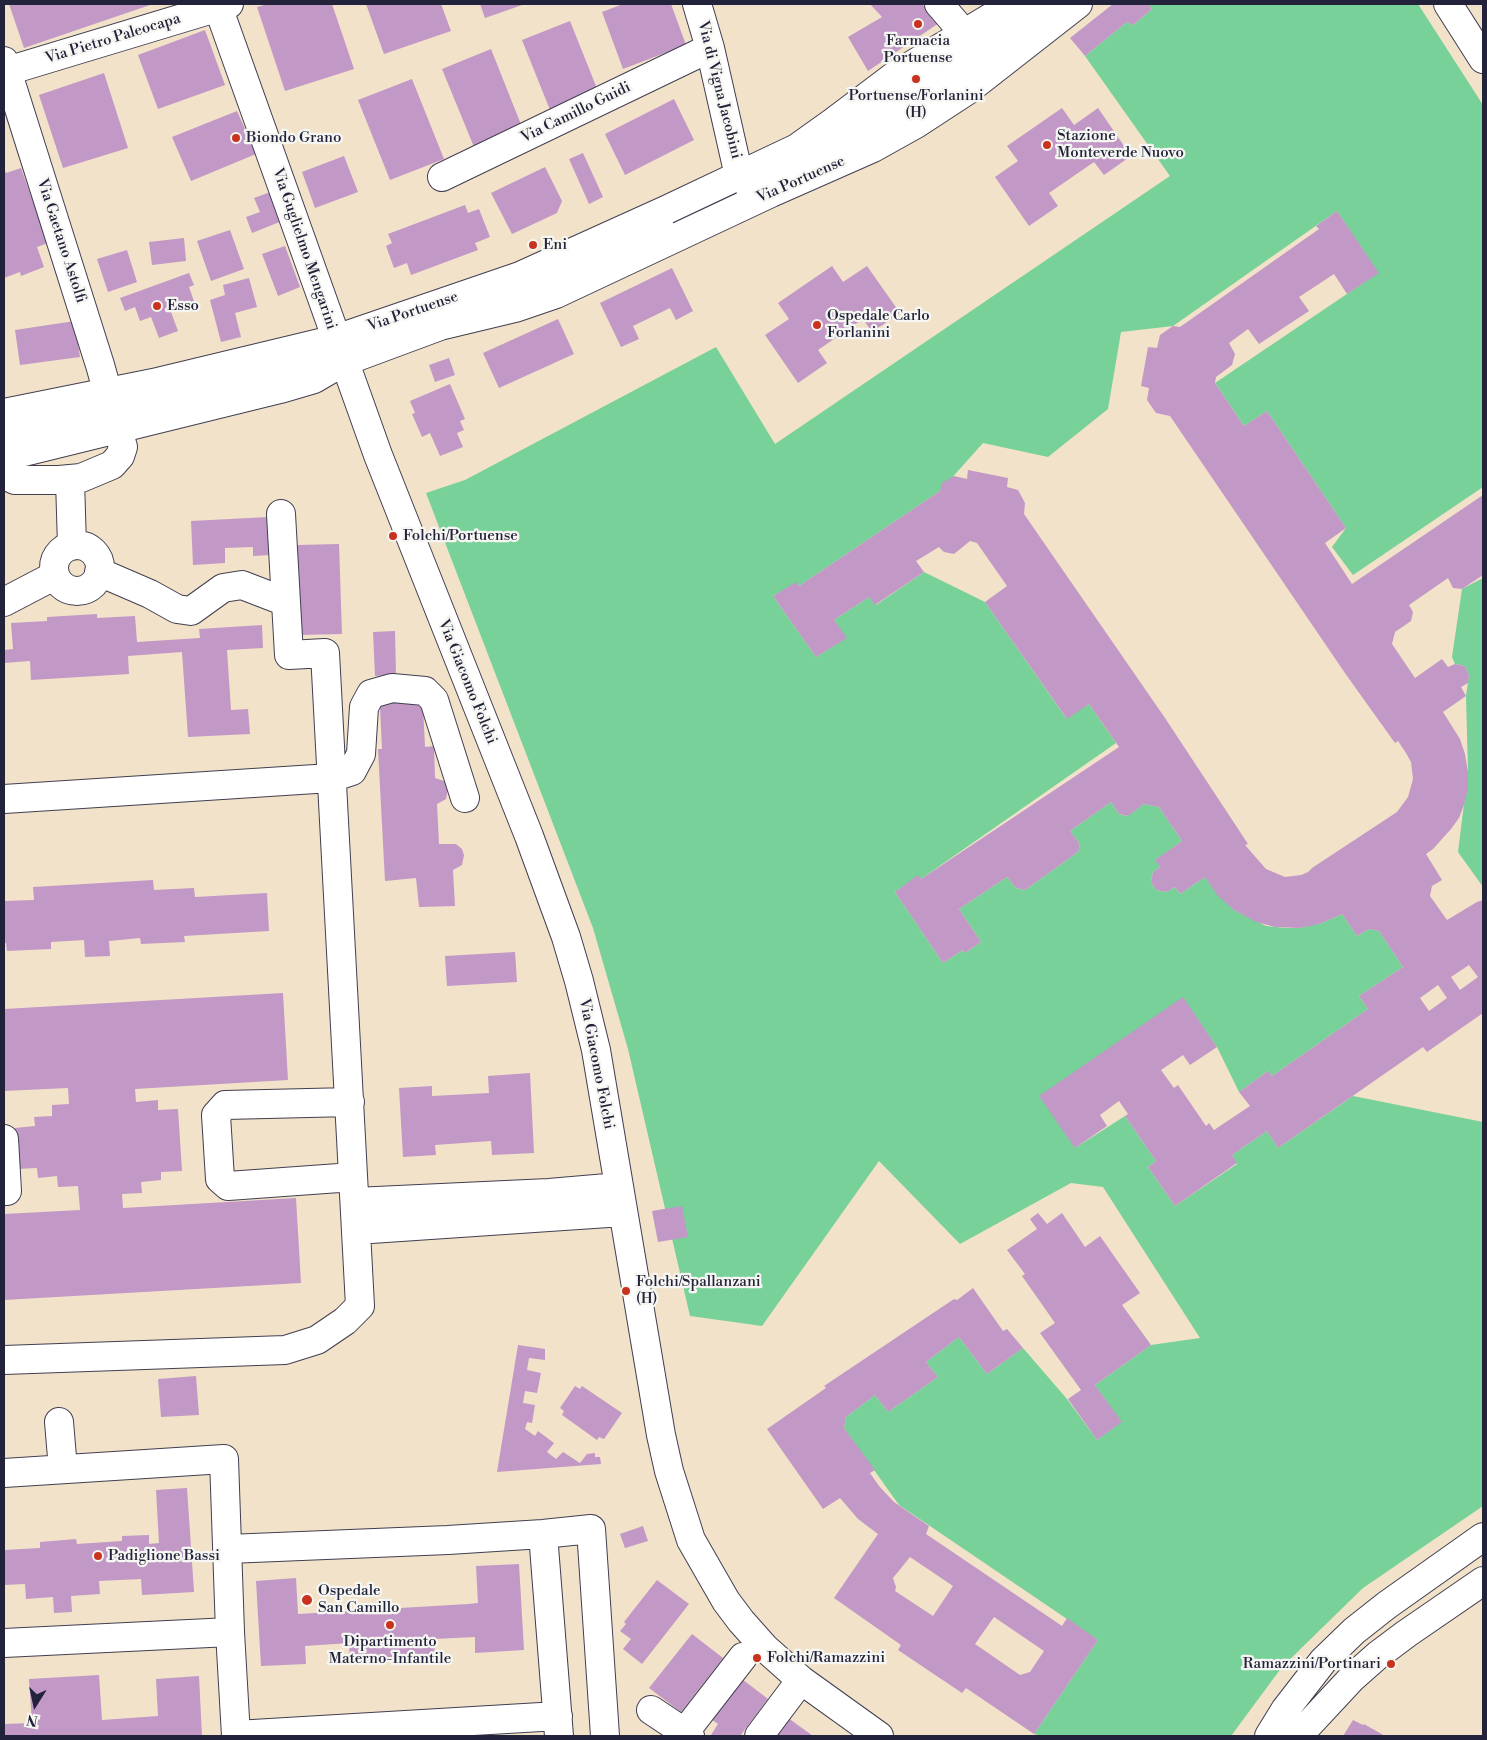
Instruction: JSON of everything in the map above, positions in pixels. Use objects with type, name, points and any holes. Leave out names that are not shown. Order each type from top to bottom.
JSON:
[{"type":"street","name":"Via di Vigna Jacobini","points":[[697,4],[710,48],[740,176]]},
{"type":"street","points":[[939,4],[964,33]]},
{"type":"street","name":"Via Portuense","points":[[797,148],[897,74],[1013,4]]},
{"type":"street","name":"Via Portuense","points":[[440,326],[512,293],[628,245],[818,156],[865,128],[903,101],[980,52],[1047,4]]},
{"type":"street","name":"Via Portuense","points":[[4,457],[114,411],[163,381],[339,350],[515,308],[556,294],[873,148],[916,124],[968,90],[1078,4]]},
{"type":"street","points":[[1448,4],[1483,59]]},
{"type":"street","name":"Via Pietro Paleocapa","points":[[5,68],[221,5]]},
{"type":"street","name":"Via Guglielmo Mengarini","points":[[221,5],[339,350]]},
{"type":"street","name":"Via Camillo Guidi","points":[[442,178],[710,48]]},
{"type":"street","name":"Via Gaetano Astolfi","points":[[5,68],[114,411]]},
{"type":"street","name":"Via Portuense","points":[[5,414],[114,411],[280,389],[314,379],[339,350],[520,276],[903,101]]},
{"type":"street","name":"Via Giacomo Folchi","points":[[339,350],[387,479],[529,836],[566,937],[579,981],[596,1050],[668,1471],[685,1523],[702,1560],[726,1601],[741,1621],[779,1662],[879,1736]]},
{"type":"street","points":[[4,475],[15,480],[70,480],[97,472],[116,462],[123,447],[114,411]]},
{"type":"street","name":"Via Portuense","points":[[4,440],[114,411]]},
{"type":"street","points":[[70,480],[72,546]]},
{"type":"street","points":[[4,1360],[285,1350],[317,1340],[345,1321],[360,1306],[325,654],[289,655],[281,514]]},
{"type":"street","points":[[72,546],[86,547],[93,551],[97,557],[100,565],[99,572],[97,580],[92,586],[85,590],[77,591],[62,586],[57,580],[54,573],[55,559],[59,553],[72,546]]},
{"type":"street","points":[[99,572],[150,594],[177,609],[191,611],[223,588],[242,585],[286,602]]},
{"type":"street","points":[[4,602],[48,579],[54,573]]},
{"type":"street","points":[[4,799],[331,778],[352,771],[361,754],[364,706],[371,694],[392,688],[425,691],[434,700],[465,798]]},
{"type":"street","points":[[350,1102],[225,1105],[216,1115],[220,1179],[228,1186],[549,1193],[621,1200]]},
{"type":"street","points":[[4,1139],[7,1191],[4,1191]]},
{"type":"street","points":[[356,1230],[621,1200]]},
{"type":"street","points":[[59,1422],[63,1469]]},
{"type":"street","points":[[4,1473],[224,1459],[236,1736],[558,1726],[543,1534]]},
{"type":"street","points":[[228,1549],[543,1534],[590,1530],[605,1736]]},
{"type":"street","points":[[1268,1736],[1285,1710],[1323,1661],[1354,1631],[1387,1605],[1483,1537]]},
{"type":"street","points":[[1298,1736],[1315,1724],[1366,1666],[1391,1645],[1483,1581]]},
{"type":"street","points":[[4,1643],[230,1632]]},
{"type":"street","points":[[651,1710],[687,1734],[743,1657]]},
{"type":"street","points":[[759,1736],[801,1680]]},
{"type":"green space","points":[[1148,4],[1418,4],[1483,105],[1483,487],[1353,575],[1332,547],[1346,528],[1267,411],[1244,426],[1215,383],[1378,273],[1337,211],[1173,326],[1121,332],[1108,409],[1048,457],[983,443],[940,491],[799,586],[796,583],[773,596],[816,657],[846,638],[834,620],[869,597],[876,605],[924,572],[985,602],[1066,718],[1089,704],[1116,743],[921,879],[918,876],[895,892],[943,963],[963,950],[965,953],[981,942],[959,909],[1007,877],[1016,888],[1025,890],[1078,852],[1080,844],[1070,831],[1111,802],[1119,814],[1127,816],[1144,804],[1159,807],[1182,841],[1156,860],[1160,867],[1153,872],[1151,882],[1156,890],[1167,892],[1175,887],[1180,894],[1205,877],[1234,910],[1266,926],[1299,928],[1322,923],[1342,914],[1357,936],[1369,929],[1379,931],[1403,967],[1359,996],[1368,1009],[1272,1076],[1268,1071],[1239,1092],[1217,1047],[1183,998],[1075,1148],[1125,1116],[1156,1161],[1148,1167],[1175,1206],[1237,1164],[1232,1155],[1267,1131],[1278,1148],[1353,1096],[1483,1122],[1483,1506],[1363,1588],[1282,1667],[1231,1736],[1043,1736],[1034,1734],[1098,1640],[899,1505],[844,1428],[846,1417],[875,1395],[888,1412],[938,1377],[926,1362],[959,1337],[987,1374],[1023,1348],[1067,1399],[1097,1440],[1121,1422],[1095,1385],[1151,1345],[1200,1338],[1103,1187],[1071,1183],[960,1244],[879,1161],[762,1326],[690,1316],[628,1049],[593,928],[426,493],[465,480],[716,347],[775,444],[1170,176],[1085,56],[1127,22],[1133,25],[1152,9]]},
{"type":"green space","points":[[1483,578],[1483,887],[1458,852],[1468,772],[1466,696],[1469,675],[1465,666],[1455,664],[1452,657],[1462,589]]},
{"type":"building","points":[[9,4],[153,4],[24,48]]},
{"type":"building","points":[[268,4],[332,4],[354,69],[285,91],[257,7]]},
{"type":"building","points":[[366,4],[441,4],[451,31],[384,54]]},
{"type":"building","points":[[480,4],[525,4],[485,18]]},
{"type":"building","points":[[623,4],[671,4],[686,45],[623,69],[602,12]]},
{"type":"building","points":[[870,4],[922,4],[939,23],[868,71],[848,37],[882,17]]},
{"type":"building","points":[[1113,4],[1148,4],[1152,9],[1133,25],[1127,22],[1085,56],[1070,38]]},
{"type":"building","points":[[570,21],[598,91],[550,110],[522,40]]},
{"type":"building","points":[[205,30],[225,85],[158,109],[138,55]]},
{"type":"building","points":[[491,49],[522,127],[474,147],[442,69]]},
{"type":"building","points":[[104,73],[128,148],[63,168],[39,95]]},
{"type":"building","points":[[412,79],[444,159],[390,180],[358,100]]},
{"type":"building","points":[[674,99],[694,140],[625,175],[605,134]]},
{"type":"building","points":[[1062,108],[1074,125],[1098,108],[1131,156],[1104,175],[1094,162],[1049,193],[1058,206],[1029,226],[995,177],[1018,161],[1007,146]]},
{"type":"building","points":[[237,111],[256,154],[191,181],[172,137]]},
{"type":"building","points":[[583,153],[603,197],[589,204],[569,159]]},
{"type":"building","points":[[344,156],[358,192],[315,208],[302,172]]},
{"type":"building","points":[[545,167],[562,201],[557,213],[512,234],[491,193]]},
{"type":"building","points":[[4,168],[6,173],[21,168],[48,243],[37,247],[44,267],[21,276],[20,272],[4,278]]},
{"type":"building","points":[[276,190],[287,219],[252,233],[246,217],[260,212],[254,198]]},
{"type":"building","points":[[465,205],[468,213],[479,209],[490,237],[475,243],[478,250],[411,275],[407,263],[394,268],[386,246],[392,243],[388,234]]},
{"type":"building","points":[[1337,211],[1379,273],[1347,294],[1334,274],[1299,297],[1309,311],[1259,344],[1248,329],[1229,343],[1235,354],[1232,365],[1216,377],[1215,383],[1244,426],[1267,411],[1346,528],[1325,543],[1352,584],[1483,495],[1483,575],[1462,589],[1453,588],[1448,578],[1409,605],[1413,612],[1411,621],[1395,632],[1392,644],[1415,678],[1442,659],[1448,667],[1455,664],[1465,666],[1469,675],[1468,683],[1461,687],[1466,696],[1443,712],[1460,739],[1465,754],[1468,788],[1464,805],[1459,818],[1451,829],[1426,854],[1442,880],[1432,886],[1430,896],[1447,920],[1483,900],[1483,1013],[1427,1052],[1423,1047],[1278,1148],[1267,1131],[1232,1155],[1237,1163],[1175,1206],[1148,1167],[1156,1161],[1125,1116],[1128,1114],[1119,1101],[1100,1115],[1107,1126],[1075,1148],[1039,1096],[1183,997],[1217,1047],[1190,1065],[1183,1055],[1161,1070],[1174,1088],[1178,1085],[1206,1126],[1209,1123],[1214,1130],[1250,1106],[1239,1092],[1268,1071],[1272,1076],[1368,1009],[1359,996],[1403,967],[1379,931],[1369,929],[1357,936],[1342,914],[1311,926],[1299,928],[1275,927],[1256,922],[1234,910],[1217,895],[1205,877],[1180,894],[1175,887],[1167,892],[1156,890],[1151,882],[1153,872],[1160,867],[1155,860],[1182,841],[1159,807],[1144,804],[1128,816],[1119,814],[1111,802],[1070,831],[1080,844],[1078,852],[1025,890],[1016,888],[1007,877],[959,909],[981,942],[965,953],[963,950],[943,963],[895,892],[918,875],[921,879],[1119,747],[1089,704],[1067,719],[985,602],[1007,586],[977,543],[970,541],[954,554],[944,552],[939,547],[916,561],[924,572],[875,605],[869,597],[834,620],[847,638],[816,657],[773,596],[796,582],[799,586],[940,491],[942,483],[954,476],[967,479],[968,470],[1008,478],[1007,487],[1018,490],[1025,503],[1024,514],[1165,718],[1248,844],[1245,845],[1266,869],[1285,877],[1308,872],[1397,812],[1408,797],[1413,779],[1411,762],[1406,753],[1398,741],[1395,743],[1347,676],[1170,416],[1156,413],[1147,400],[1149,388],[1141,386],[1148,347],[1157,348],[1160,335],[1173,326],[1180,327],[1319,229],[1316,226]],"holes":[[[1469,965],[1478,977],[1460,990],[1451,977]],[[1438,985],[1447,998],[1429,1011],[1420,998]]]},
{"type":"building","points":[[230,230],[244,269],[211,281],[197,241]]},
{"type":"building","points":[[184,238],[186,261],[152,265],[149,242]]},
{"type":"building","points":[[285,246],[300,287],[278,296],[262,254]]},
{"type":"building","points":[[127,250],[137,282],[108,292],[97,259]]},
{"type":"building","name":"Ospedale Carlo Forlanini","points":[[832,266],[843,282],[867,266],[900,313],[872,332],[863,319],[818,350],[827,363],[798,383],[765,335],[789,319],[778,303]]},
{"type":"building","points":[[672,268],[693,311],[676,320],[670,308],[633,326],[639,339],[621,347],[600,303]]},
{"type":"building","name":"Esso","points":[[189,273],[194,285],[189,287],[195,304],[171,312],[178,331],[159,338],[151,317],[140,321],[135,307],[125,311],[120,298]]},
{"type":"building","points":[[249,278],[257,307],[235,313],[241,337],[221,342],[210,300],[225,295],[223,285]]},
{"type":"building","points":[[558,319],[574,354],[499,388],[483,353]]},
{"type":"building","points":[[75,321],[80,357],[20,365],[15,330]]},
{"type":"building","points":[[449,358],[455,375],[435,382],[429,365]]},
{"type":"building","points":[[450,384],[465,419],[460,421],[464,430],[457,433],[463,447],[440,456],[430,433],[422,437],[412,414],[415,413],[410,401]]},
{"type":"building","points":[[269,517],[270,555],[253,556],[253,547],[225,548],[225,563],[193,565],[191,521]]},
{"type":"building","points":[[339,544],[342,634],[300,635],[297,545]]},
{"type":"building","points":[[97,614],[97,618],[135,616],[137,642],[200,638],[199,629],[262,625],[263,648],[227,650],[231,710],[248,709],[250,734],[188,737],[182,652],[128,656],[129,674],[31,680],[30,661],[4,663],[4,650],[13,649],[11,623],[47,621],[47,617]]},
{"type":"building","points":[[395,631],[396,675],[375,676],[373,632]]},
{"type":"building","points":[[417,700],[423,706],[425,747],[434,746],[435,778],[444,781],[448,789],[446,799],[437,804],[439,844],[456,844],[462,849],[464,855],[462,865],[453,870],[455,906],[419,907],[416,878],[385,881],[378,749],[382,749],[380,707],[385,701]]},
{"type":"building","points":[[153,880],[154,890],[194,888],[195,897],[267,893],[269,931],[184,936],[185,942],[141,944],[140,938],[109,941],[110,956],[85,957],[84,940],[51,942],[51,949],[7,951],[6,943],[4,943],[4,901],[34,900],[33,887]]},
{"type":"building","points":[[515,952],[517,982],[447,986],[445,956]]},
{"type":"building","points":[[283,993],[288,1080],[135,1089],[136,1102],[158,1100],[158,1110],[178,1109],[182,1171],[161,1172],[161,1180],[141,1182],[142,1193],[122,1194],[123,1208],[296,1198],[301,1283],[4,1300],[4,1214],[80,1210],[78,1186],[58,1187],[57,1176],[38,1178],[37,1168],[17,1169],[15,1128],[35,1126],[34,1117],[52,1116],[52,1105],[69,1104],[68,1088],[4,1091],[4,1009]]},
{"type":"building","points":[[530,1073],[534,1153],[492,1155],[491,1141],[435,1145],[436,1155],[403,1157],[399,1088],[432,1086],[432,1096],[489,1093],[488,1076]]},
{"type":"building","points":[[682,1206],[688,1237],[658,1242],[652,1211]]},
{"type":"building","points":[[1038,1213],[1047,1224],[1062,1213],[1085,1247],[1100,1236],[1140,1293],[1122,1305],[1151,1345],[1095,1385],[1122,1422],[1097,1440],[1068,1399],[1081,1390],[1040,1333],[1055,1323],[1022,1276],[1025,1274],[1007,1250],[1037,1229],[1030,1219]]},
{"type":"building","points":[[973,1288],[1003,1331],[1007,1329],[1023,1348],[987,1374],[959,1337],[926,1362],[938,1377],[888,1412],[875,1395],[846,1417],[844,1428],[875,1470],[870,1473],[879,1486],[894,1502],[929,1526],[926,1534],[1062,1626],[1067,1618],[1098,1640],[1034,1734],[966,1688],[962,1693],[898,1650],[901,1645],[834,1598],[878,1534],[858,1519],[840,1498],[823,1509],[767,1429],[826,1388],[824,1386],[954,1299],[957,1300]],"holes":[[[910,1557],[953,1586],[933,1616],[895,1591],[896,1587],[893,1578]],[[994,1617],[1044,1651],[1030,1672],[1020,1675],[975,1644]]]},
{"type":"building","points":[[518,1345],[545,1349],[545,1360],[529,1358],[527,1370],[541,1373],[537,1393],[525,1391],[523,1403],[535,1405],[532,1423],[527,1422],[525,1429],[535,1436],[538,1431],[554,1443],[547,1452],[556,1459],[563,1452],[580,1463],[587,1454],[595,1453],[595,1457],[600,1457],[601,1464],[497,1472]]},
{"type":"building","points":[[196,1376],[199,1415],[161,1417],[158,1379]]},
{"type":"building","points":[[575,1386],[580,1389],[582,1386],[622,1413],[604,1439],[599,1437],[597,1440],[562,1415],[564,1411],[560,1408]]},
{"type":"building","name":"Padiglione Bassi","points":[[187,1488],[194,1592],[142,1595],[141,1579],[99,1581],[100,1594],[71,1596],[72,1612],[54,1613],[53,1597],[26,1599],[25,1584],[4,1585],[4,1550],[40,1548],[40,1542],[76,1539],[77,1544],[122,1541],[122,1536],[149,1535],[149,1544],[159,1543],[156,1490]]},
{"type":"building","points":[[643,1526],[648,1541],[625,1548],[620,1534]]},
{"type":"building","name":"Dipartimento Materno-Infantile","points":[[519,1564],[524,1650],[475,1653],[475,1637],[434,1639],[435,1658],[350,1663],[349,1643],[305,1646],[306,1664],[261,1666],[256,1581],[296,1578],[298,1614],[468,1604],[478,1603],[476,1566]]},
{"type":"building","points":[[657,1580],[689,1604],[642,1664],[623,1649],[631,1639],[620,1631],[626,1624],[624,1622]]},
{"type":"building","points":[[692,1634],[723,1658],[681,1712],[649,1688]]},
{"type":"building","points":[[99,1675],[102,1720],[158,1716],[156,1679],[199,1676],[202,1736],[4,1736],[4,1724],[32,1723],[29,1679]]},
{"type":"building","points":[[738,1676],[768,1699],[740,1736],[713,1736],[711,1735],[718,1724],[708,1717]]},
{"type":"building","points":[[784,1715],[813,1736],[768,1736]]},
{"type":"building","points":[[1353,1720],[1364,1724],[1385,1736],[1343,1736]]},
{"type":"place","name":"Farmacia Portuense","points":[[918,24]]},
{"type":"place","name":"Portuense/Forlanini (H)","points":[[916,79]]},
{"type":"place","name":"Biondo Grano","points":[[236,138]]},
{"type":"place","name":"Stazione Monteverde Nuovo","points":[[1047,145]]},
{"type":"place","name":"Eni","points":[[533,245]]},
{"type":"place","name":"Esso","points":[[157,306]]},
{"type":"place","name":"Ospedale Carlo Forlanini","points":[[817,325]]},
{"type":"place","name":"Folchi/Portuense","points":[[393,536]]},
{"type":"place","name":"Folchi/Spallanzani (H)","points":[[626,1291]]},
{"type":"place","name":"Padiglione Bassi","points":[[98,1556]]},
{"type":"place","name":"Ospedale San Camillo","points":[[307,1600]]},
{"type":"place","name":"Dipartimento Materno-Infantile","points":[[390,1625]]},
{"type":"place","name":"Folchi/Ramazzini","points":[[757,1658]]},
{"type":"place","name":"Ramazzini/Portinari","points":[[1391,1664]]}]
